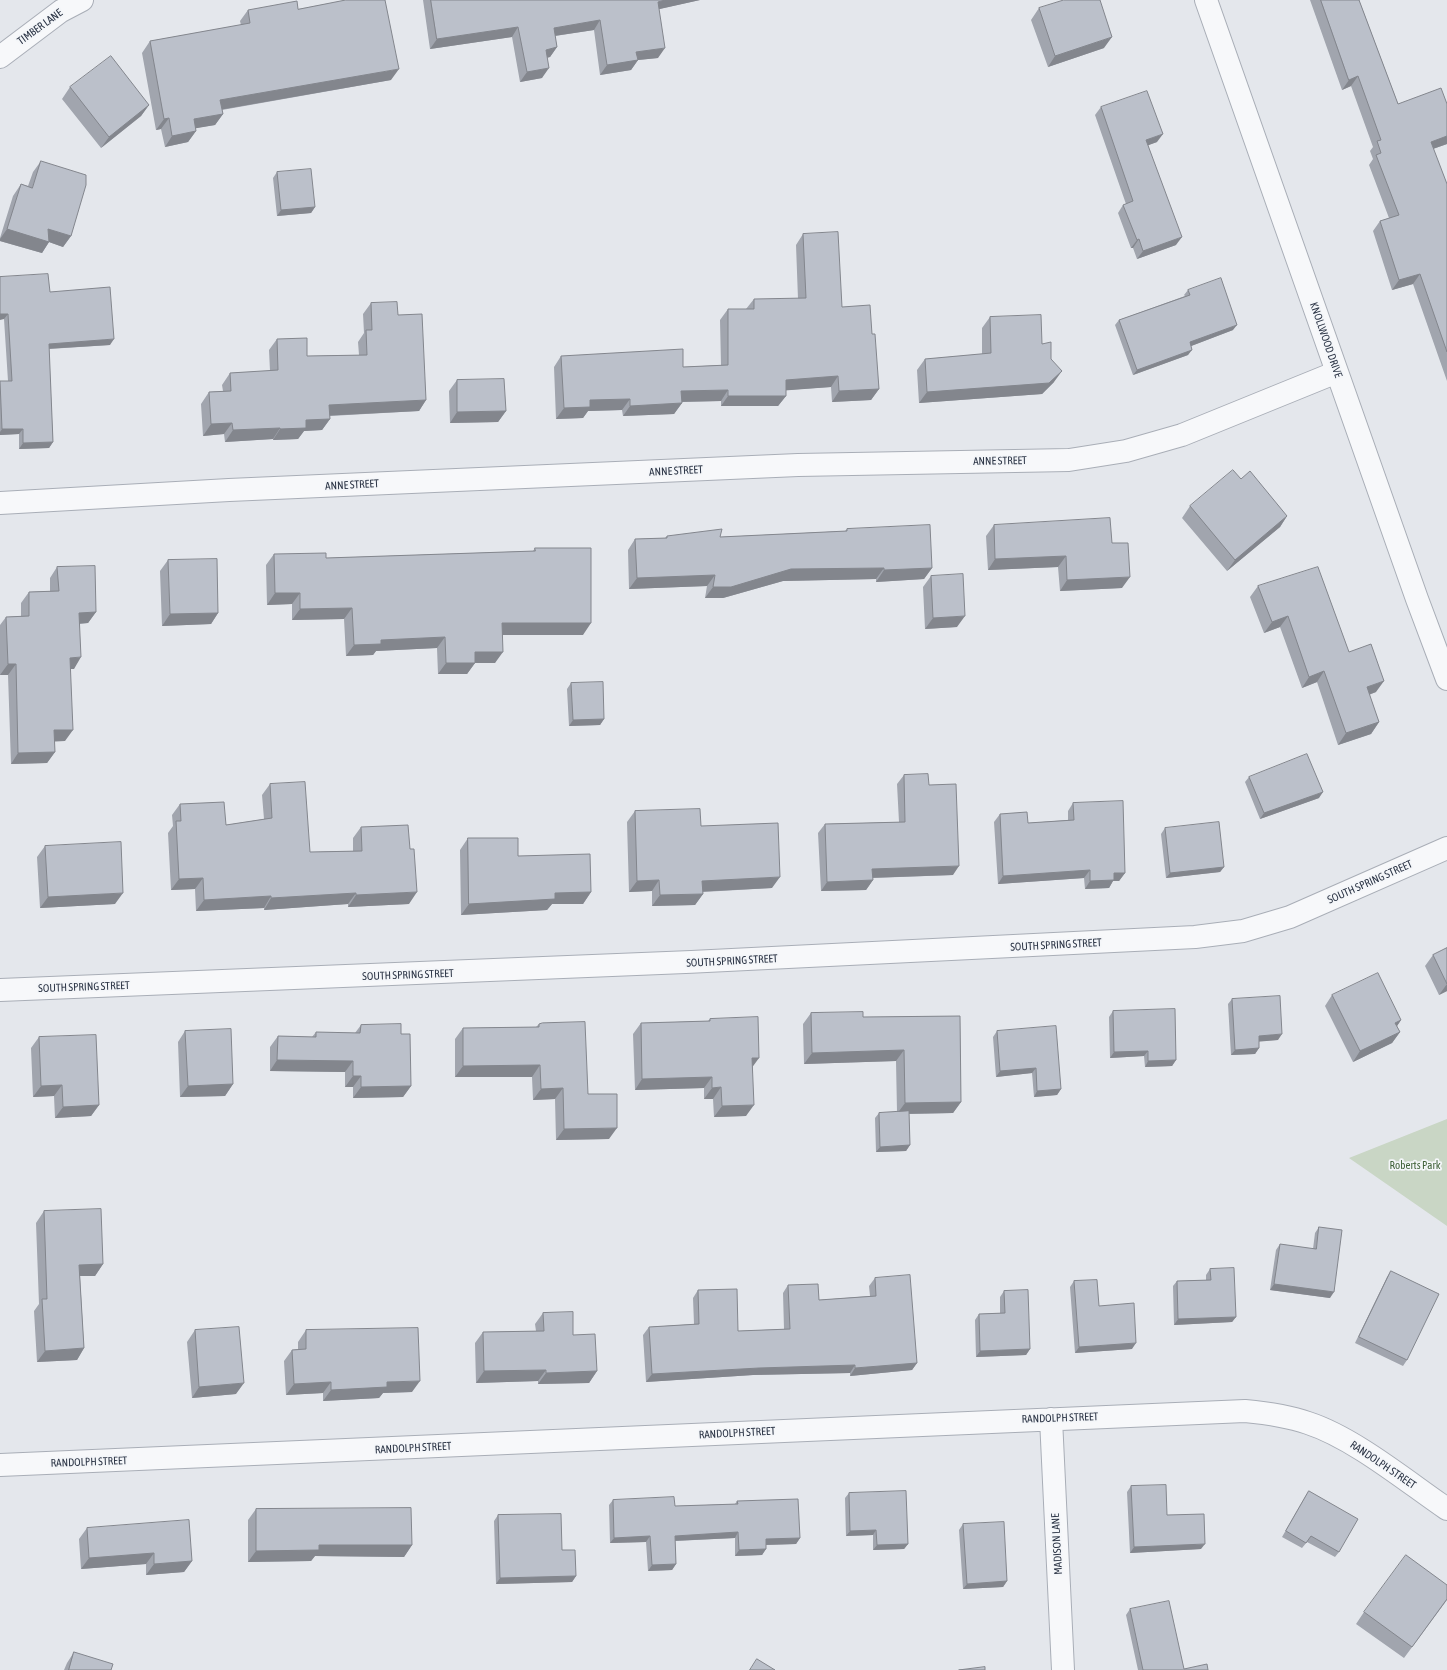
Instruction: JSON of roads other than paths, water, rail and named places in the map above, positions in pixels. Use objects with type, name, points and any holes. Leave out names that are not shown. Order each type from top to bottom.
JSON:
[{"type":"street","name":"TIMBER LANE","points":[[0,57],[61,11],[82,0]]},
{"type":"street","name":"KNOLLWOOD DRIVE","points":[[1206,0],[1447,679]]},
{"type":"street","name":"ANNE STREET","points":[[0,503],[229,490],[790,466],[1069,460],[1126,452],[1182,436],[1337,372]]},
{"type":"street","name":"SOUTH SPRING STREET","points":[[0,990],[373,977],[866,955],[1195,937],[1243,931],[1290,917],[1447,848]]},
{"type":"street","name":"RANDOLPH STREET","points":[[0,1465],[1245,1411],[1269,1413],[1308,1423],[1345,1439],[1447,1509]]},
{"type":"street","name":"MADISON LANE","points":[[1051,1419],[1063,1670]]},
{"type":"park label","name":"Roberts Park","points":[[1415,1166]]}]
